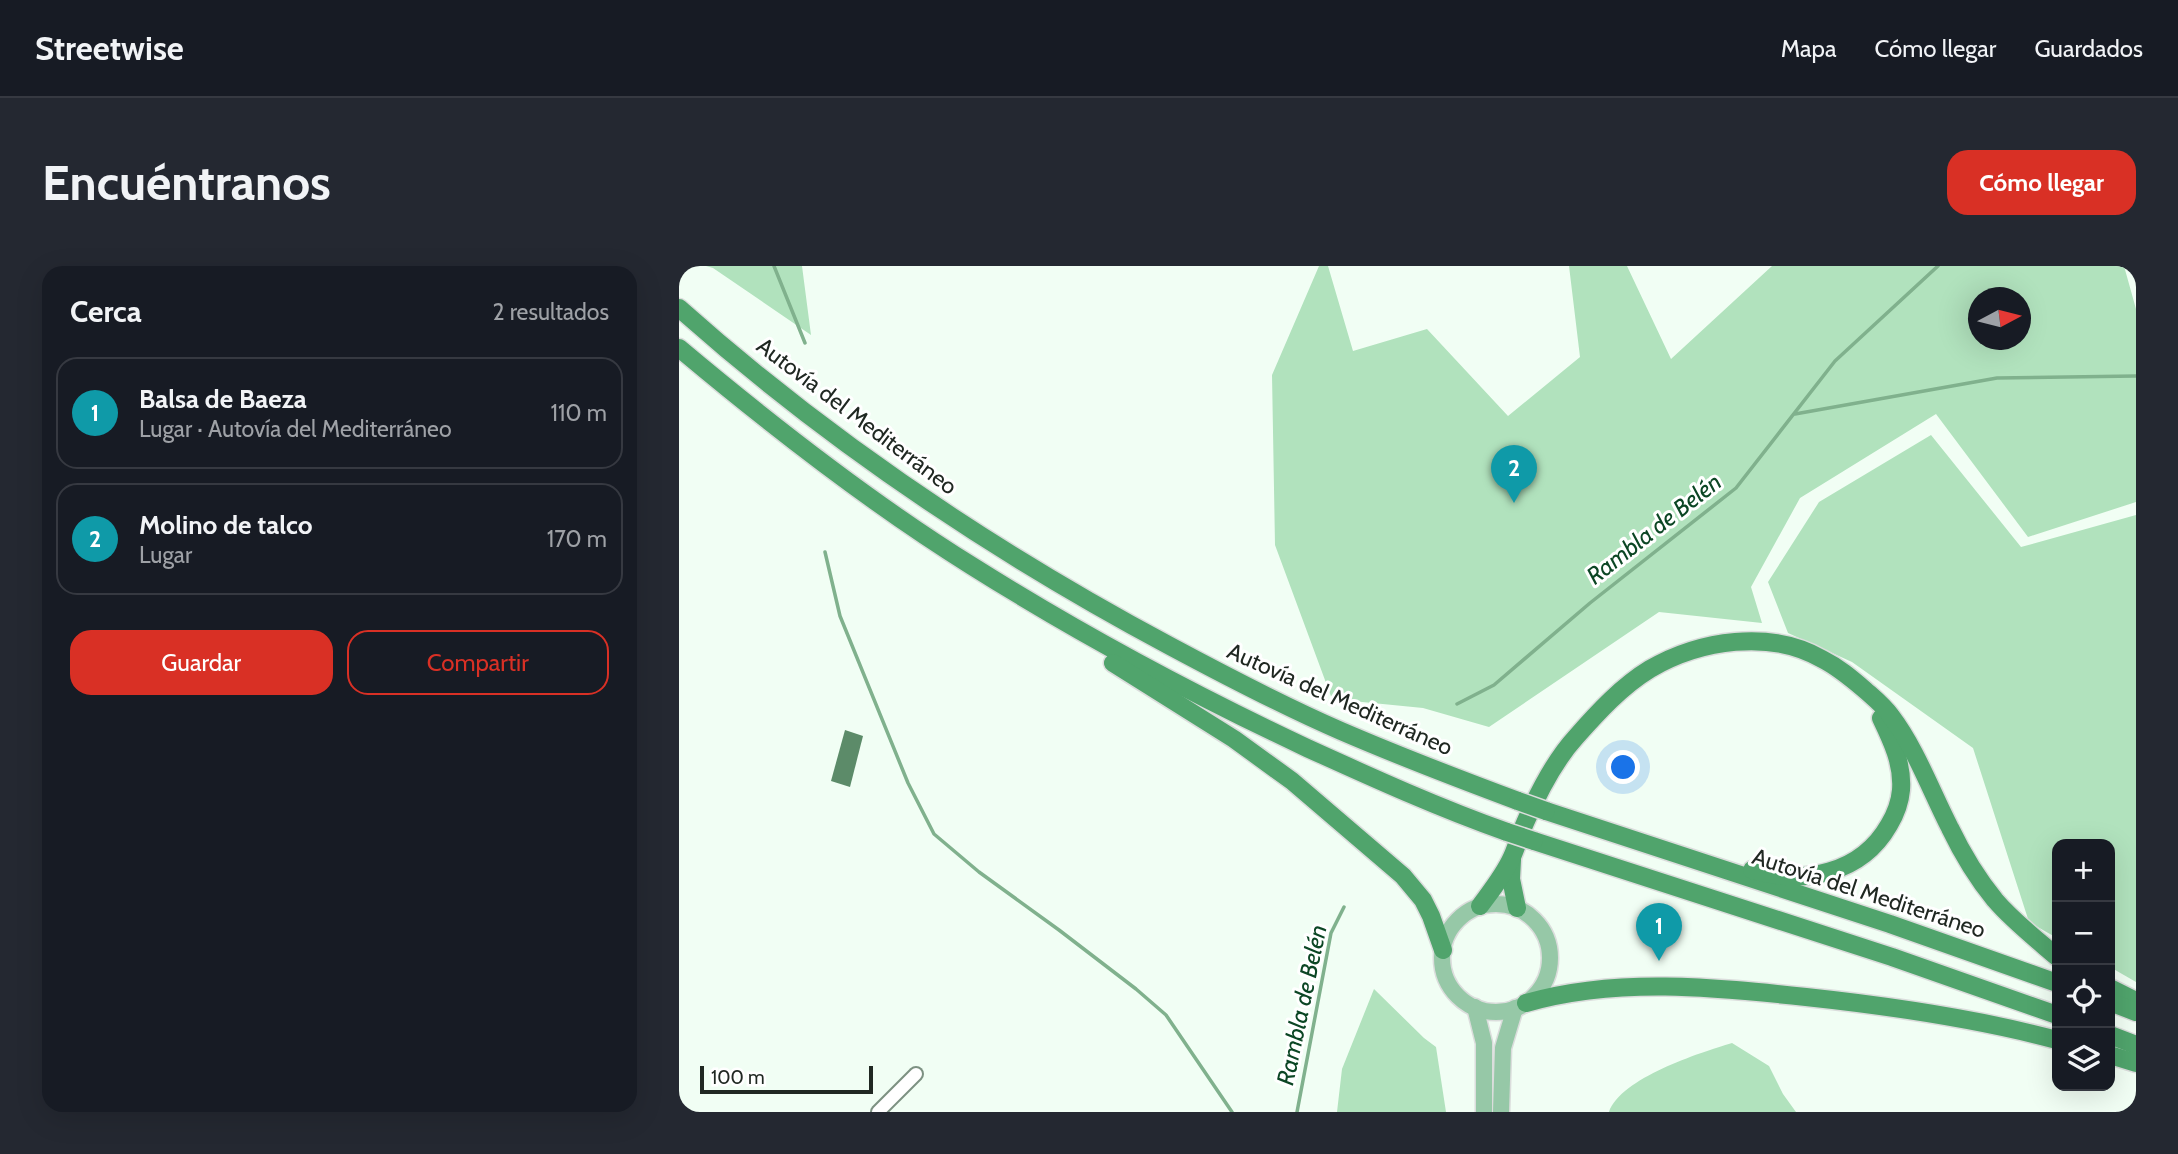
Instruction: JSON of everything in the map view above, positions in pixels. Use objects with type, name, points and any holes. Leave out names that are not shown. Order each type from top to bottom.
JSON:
[{"type":"highway","name":"Autovía del Mediterráneo","points":[[679,308],[803,411],[969,529],[1053,582],[1241,684],[1340,731],[1518,801],[1890,924],[2052,981]]},
{"type":"highway","points":[[679,348],[804,449],[971,565],[1123,656],[1265,728],[1384,783],[1507,832],[1892,957],[2052,1013]]},
{"type":"highway","points":[[1056,617],[1079,641],[1234,739],[1292,781],[1403,876],[1423,900],[1443,950]]},
{"type":"highway","points":[[1480,906],[1512,858],[1525,822],[1558,759],[1606,705],[1650,670],[1681,654],[1713,644],[1765,642],[1820,657],[1847,674],[1892,716],[1951,831],[1988,890],[1995,900],[2052,953]]},
{"type":"highway","points":[[1713,867],[1742,867],[1763,873],[1811,876],[1840,868],[1863,857],[1880,841],[1895,815],[1901,792],[1901,776],[1891,738],[1866,691]]},
{"type":"highway","points":[[1512,858],[1511,880],[1517,908]]},
{"type":"highway","points":[[1521,1005],[1578,990],[1636,986],[1688,987],[1875,1005],[1948,1016],[2052,1039]]},
{"type":"highway","points":[[2115,990],[2136,1000]]},
{"type":"highway","points":[[2115,1005],[2136,1012]]},
{"type":"highway","points":[[2115,1037],[2136,1045]]},
{"type":"highway","points":[[2115,1057],[2136,1063]]},
{"type":"main road","points":[[1492,903],[1517,908],[1535,919],[1546,937],[1549,968],[1541,988],[1521,1005],[1495,1012],[1475,1007],[1459,996],[1447,980],[1443,950],[1451,928],[1469,911],[1480,906],[1492,903]]},
{"type":"main road","points":[[1501,1112],[1503,1048],[1521,1005]]},
{"type":"main road","points":[[1475,1007],[1484,1043],[1484,1112]]},
{"type":"street","points":[[878,1112],[916,1074]]},
{"type":"green space","points":[[706,266],[802,266],[811,335],[713,268]]},
{"type":"green space","points":[[1319,266],[1328,266],[1353,351],[1427,329],[1508,416],[1580,357],[1569,266],[1627,266],[1671,359],[1772,266],[2124,266],[2136,309],[2136,502],[2028,537],[1936,414],[1800,498],[1751,587],[1762,623],[1659,612],[1489,727],[1423,708],[1332,699],[1275,545],[1272,375]]},
{"type":"green space","points":[[1931,435],[2021,547],[2136,515],[2136,982],[2115,970],[2115,839],[2052,839],[2052,935],[2029,922],[1973,748],[1852,662],[1788,633],[1768,582],[1819,502]]},
{"type":"green space","points":[[1374,989],[1436,1047],[1446,1112],[1337,1112],[1342,1069]]},
{"type":"green space","points":[[1732,1043],[1769,1066],[1796,1112],[1609,1112],[1616,1100],[1644,1078],[1682,1060]]},
{"type":"building","points":[[845,730],[863,736],[850,787],[831,781]]},
{"type":"waterway","points":[[774,266],[805,343]]},
{"type":"waterway","name":"Rambla de Belén","points":[[1457,704],[1494,685],[1590,603],[1736,488],[1835,361],[1938,266]]},
{"type":"waterway","points":[[1795,414],[1997,378],[2136,376]]},
{"type":"waterway","points":[[825,552],[840,616],[908,783],[934,834],[979,872],[1059,930],[1166,1015],[1232,1112]]},
{"type":"waterway","name":"Rambla de Belén","points":[[1297,1112],[1331,933],[1344,907]]},
{"type":"place","name":"Molino de talco","points":[[1514,503]]},
{"type":"place","name":"Balsa de Baeza","points":[[1659,961]]}]
